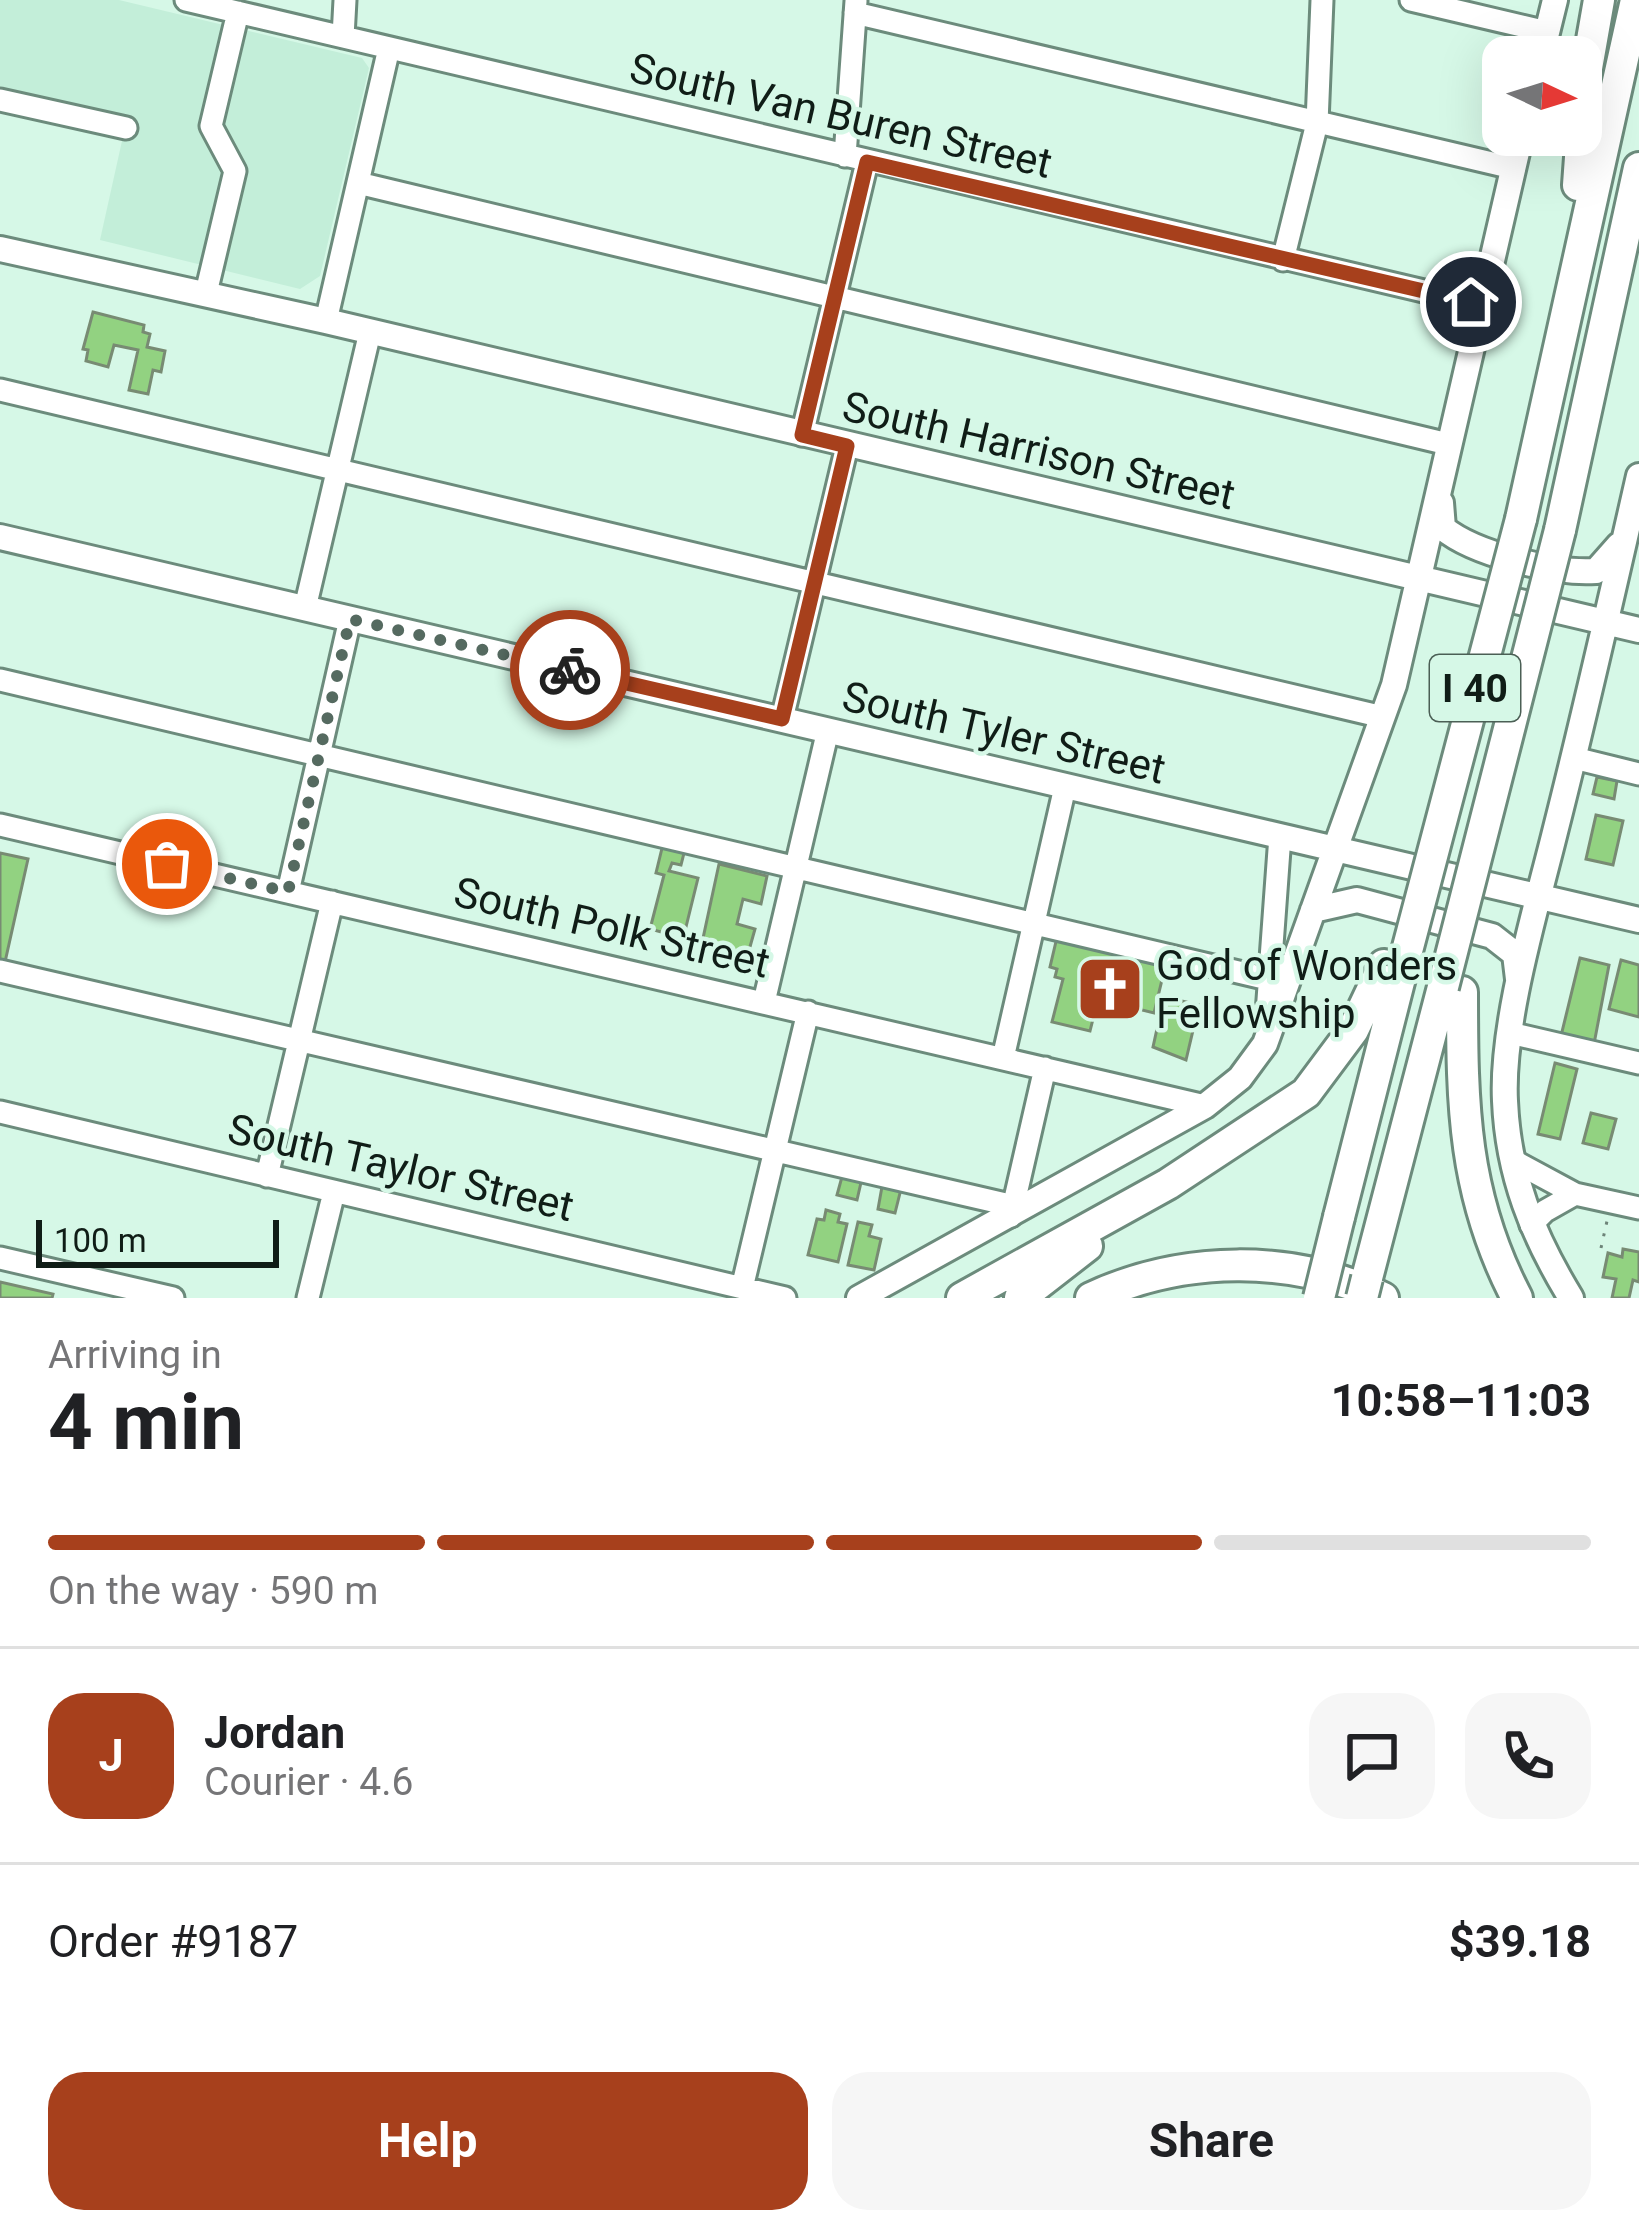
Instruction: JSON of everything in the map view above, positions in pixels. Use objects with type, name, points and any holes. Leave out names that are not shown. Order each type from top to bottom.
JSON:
[{"type":"highway","points":[[1571,284],[1586,74],[1599,0]]},
{"type":"highway","name":"I 40","points":[[1393,968],[1430,858],[1521,519],[1636,0]]},
{"type":"highway","name":"I 40","points":[[1453,989],[1474,869],[1560,530],[1639,168]]},
{"type":"highway","points":[[1020,1298],[1168,1184],[1306,1093],[1393,968]]},
{"type":"highway","points":[[1319,1298],[1393,968]]},
{"type":"highway","points":[[1091,1298],[1162,1274],[1258,1265],[1310,1273],[1369,1293],[1380,1228],[1453,989]]},
{"type":"highway","points":[[1453,989],[1469,1163],[1491,1243],[1517,1298]]},
{"type":"highway","points":[[962,1298],[1168,1184]]},
{"type":"main road","points":[[1546,36],[1555,0]]},
{"type":"main road","points":[[859,1298],[1205,1106],[1240,1078],[1265,1044],[1383,717],[1421,579],[1439,482],[1516,156]]},
{"type":"main road","name":"South Harrison Street","points":[[0,249],[206,293],[1639,631]]},
{"type":"main road","points":[[1571,1298],[1531,1225],[1512,1160],[1505,1102],[1510,1033],[1638,481]]},
{"type":"main road","points":[[1439,482],[1443,528],[1461,544],[1573,572],[1597,571],[1622,542]]},
{"type":"main road","name":"South Tyler Street","points":[[0,537],[1639,920]]},
{"type":"main road","points":[[1312,910],[1357,900],[1492,936],[1515,954],[1518,994]]},
{"type":"street","name":"South Van Buren Street","points":[[186,0],[1479,304]]},
{"type":"street","points":[[343,38],[345,0]]},
{"type":"street","points":[[1283,260],[1317,123],[1322,0]]},
{"type":"street","points":[[1411,0],[1517,36]]},
{"type":"street","points":[[802,435],[833,297],[856,159],[852,4],[1513,168]]},
{"type":"street","points":[[206,293],[235,171],[211,126],[238,12]]},
{"type":"street","points":[[326,321],[389,48]]},
{"type":"street","points":[[0,100],[126,128]]},
{"type":"street","points":[[358,183],[1448,444]]},
{"type":"street","points":[[305,608],[370,332]]},
{"type":"street","points":[[0,390],[1383,717]]},
{"type":"street","points":[[782,719],[847,446]]},
{"type":"street","points":[[288,892],[350,619]]},
{"type":"street","points":[[0,680],[1268,980]]},
{"type":"street","points":[[764,1002],[828,730]]},
{"type":"street","points":[[1574,758],[1639,774]]},
{"type":"street","points":[[1003,1058],[1065,787]]},
{"type":"street","name":"South Polk Street","points":[[0,825],[1205,1106]]},
{"type":"street","points":[[1265,1044],[1280,836]]},
{"type":"street","points":[[267,1176],[332,902]]},
{"type":"street","points":[[0,971],[775,1149],[1012,1211],[1045,1068]]},
{"type":"street","points":[[742,1288],[808,1012]]},
{"type":"street","points":[[1510,1033],[1639,1063]]},
{"type":"street","name":"South Taylor Street","points":[[0,1112],[785,1298]]},
{"type":"street","points":[[1512,1160],[1575,1194],[1639,1208]]},
{"type":"street","points":[[308,1298],[334,1192]]},
{"type":"street","points":[[1531,1225],[1575,1194]]},
{"type":"street","points":[[0,1258],[173,1298]]},
{"type":"path","points":[[1601,1248],[1612,1202]]},
{"type":"shaded area","points":[[0,0],[119,0],[362,58],[369,68],[320,276],[300,289],[100,240],[126,123],[0,93]]},
{"type":"building","points":[[93,312],[144,325],[143,332],[150,334],[147,347],[165,351],[161,372],[153,370],[148,394],[129,390],[138,350],[114,345],[108,367],[86,361],[88,350],[83,349]]},
{"type":"building","points":[[1597,777],[1617,781],[1614,799],[1593,794]]},
{"type":"building","points":[[1596,815],[1623,821],[1613,865],[1586,859]]},
{"type":"building","points":[[664,840],[686,845],[681,865],[672,863],[669,871],[698,878],[685,931],[674,928],[672,935],[650,929],[664,875],[656,873]]},
{"type":"building","points":[[0,853],[28,859],[5,962],[0,961]]},
{"type":"building","points":[[719,864],[767,876],[761,904],[743,899],[737,924],[755,929],[748,954],[702,943]]},
{"type":"building","name":"God of Wonders Fellowship","points":[[1058,933],[1167,959],[1154,1013],[1098,999],[1090,1031],[1052,1022],[1063,979],[1055,977],[1057,969],[1050,967]]},
{"type":"building","points":[[1580,958],[1609,965],[1594,1044],[1561,1036]]},
{"type":"building","points":[[1621,960],[1639,965],[1639,1017],[1609,1009]]},
{"type":"building","points":[[1164,997],[1199,1005],[1186,1060],[1153,1047]]},
{"type":"building","points":[[1555,1063],[1577,1069],[1560,1139],[1538,1134]]},
{"type":"building","points":[[1591,1113],[1616,1119],[1608,1149],[1583,1143]]},
{"type":"building","points":[[843,1173],[862,1178],[857,1200],[837,1195]]},
{"type":"building","points":[[883,1181],[902,1185],[895,1213],[878,1209]]},
{"type":"building","points":[[826,1210],[840,1214],[838,1222],[847,1224],[838,1262],[808,1255],[817,1219],[824,1220]]},
{"type":"building","points":[[858,1222],[872,1225],[869,1236],[881,1239],[874,1270],[848,1265]]},
{"type":"building","points":[[1623,1249],[1639,1252],[1639,1282],[1633,1280],[1629,1298],[1612,1298],[1616,1279],[1603,1277],[1608,1253],[1622,1257]]},
{"type":"building","points":[[0,1282],[53,1294],[52,1298],[0,1298]]},
{"type":"way so far","points":[[167,864],[288,892],[350,619],[570,670]]},
{"type":"place","name":"God of Wonders Fellowship","points":[[1110,989]]},
{"type":"route","points":[[570,670],[782,719],[847,446],[802,435],[867,162],[1471,302]]}]
